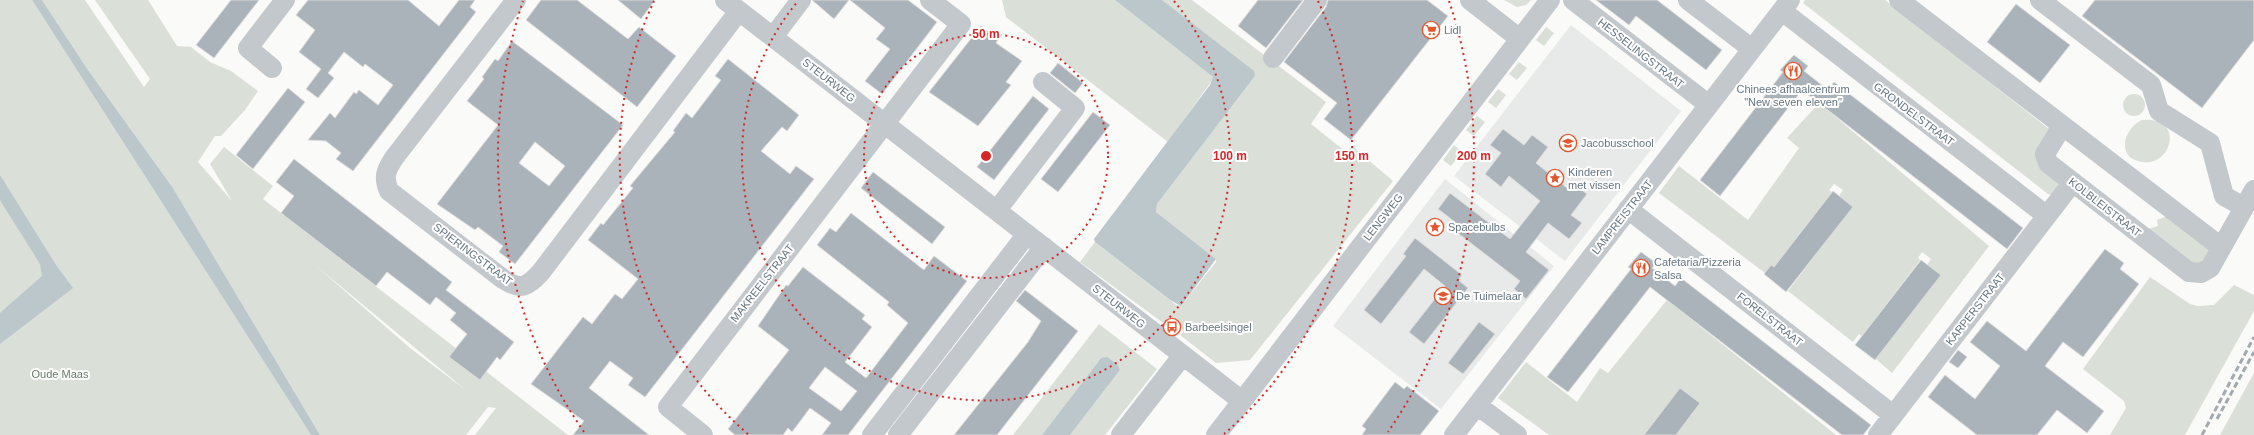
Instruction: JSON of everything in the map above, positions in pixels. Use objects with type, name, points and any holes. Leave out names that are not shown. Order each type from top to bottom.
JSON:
[{"type":"street","points":[[272,68],[248,48],[285,0]]},
{"type":"street","name":"SPIERINGSTRAAT","points":[[516,0],[394,158],[387,168],[384,180],[389,190],[513,285],[522,287],[531,283],[540,272],[714,44],[732,5]]},
{"type":"street","points":[[773,37],[801,0]]},
{"type":"street","points":[[884,123],[962,24],[930,0]]},
{"type":"street","points":[[1273,58],[1317,0]]},
{"type":"street","points":[[1470,0],[1520,39]]},
{"type":"street","name":"LENGWEG","points":[[1216,435],[1550,0]]},
{"type":"street","name":"HESSELINGSTRAAT","points":[[1572,0],[1709,105]]},
{"type":"street","points":[[1688,0],[1752,50]]},
{"type":"street","points":[[1899,0],[2221,247],[2254,190]]},
{"type":"street","points":[[2040,0],[2151,85],[2159,110],[2210,143],[2224,196],[2244,207]]},
{"type":"street","name":"STEURWEG","points":[[732,5],[1242,401]]},
{"type":"street","name":"LAMPREISTRAAT","points":[[1454,435],[1786,6]]},
{"type":"street","name":"GRONDELSTRAAT","points":[[1786,6],[2047,216]]},
{"type":"street","points":[[997,210],[1075,108],[1043,82]]},
{"type":"street","name":"MAKREELSTRAAT","points":[[703,435],[668,407],[884,123]]},
{"type":"street","name":"KOLBLEISTRAAT","points":[[2059,123],[2058,133],[2045,154],[2045,158],[2073,182],[2189,272],[2201,273],[2210,268],[2221,247]]},
{"type":"street","name":"KARPERSTRAAT","points":[[1878,435],[2073,182]]},
{"type":"street","name":"FORELSTRAAT","points":[[1628,209],[1893,415]]},
{"type":"street","points":[[872,435],[1027,234]]},
{"type":"street","points":[[898,435],[1044,247]]},
{"type":"street","points":[[1121,435],[1183,355]]},
{"type":"street","points":[[1477,404],[1517,435]]},
{"type":"shaded area","points":[[32,0],[42,0],[88,70],[173,188],[320,435],[311,435]]},
{"type":"shaded area","points":[[1115,0],[1162,0],[1254,71],[1255,76],[1157,204],[1156,212],[1216,259],[1181,306],[1170,300],[1095,242],[1094,239],[1210,85],[1213,77]]},
{"type":"shaded area","name":"Jacobusschool","points":[[1571,25],[1681,111],[1565,261],[1454,176]]},
{"type":"shaded area","points":[[0,175],[56,265],[73,288],[0,344],[0,313],[42,276],[40,264],[0,200]]},
{"type":"shaded area","name":"De Tuimelaar","points":[[1445,179],[1554,266],[1441,409],[1333,326]]},
{"type":"shaded area","points":[[1107,357],[1117,364],[1120,370],[1070,435],[1042,435],[1101,358]]},
{"type":"green space","name":"Oude Maas","points":[[0,0],[32,0],[311,435],[0,435]]},
{"type":"green space","points":[[42,0],[85,0],[144,87],[150,79],[95,0],[148,0],[177,46],[191,47],[210,62],[231,71],[258,91],[245,110],[221,136],[215,136],[198,162],[232,201],[210,164],[224,147],[273,186],[263,199],[568,435],[475,435],[496,408],[488,407],[466,435],[320,435],[173,188],[88,70]],"holes":[[[315,265],[467,391],[410,348]]]},
{"type":"green space","points":[[1002,0],[1115,0],[1213,77],[1213,79],[1168,142],[1006,17]]},
{"type":"green space","points":[[1162,0],[1192,0],[1326,102],[1311,124],[1346,152],[1352,146],[1393,181],[1250,360],[1216,363],[1180,335],[1184,331],[1174,323],[1170,328],[1080,262],[1095,242],[1176,305],[1181,306],[1216,262],[1216,259],[1156,212],[1157,204],[1255,76]]},
{"type":"green space","points":[[1504,0],[1531,0],[1526,5],[1517,7]]},
{"type":"green space","points":[[1805,0],[1885,0],[2049,129],[2060,179],[2056,196],[2048,194],[1803,3]]},
{"type":"green space","points":[[1546,27],[1554,33],[1544,46],[1536,40]]},
{"type":"green space","points":[[1519,62],[1527,68],[1517,80],[1509,74]]},
{"type":"green space","points":[[1498,89],[1506,95],[1496,108],[1488,102]]},
{"type":"green space","points":[[2134,94],[2142,97],[2145,105],[2142,113],[2134,116],[2126,113],[2123,105],[2126,97]]},
{"type":"green space","points":[[1819,103],[1989,246],[1892,373],[1876,359],[1940,275],[1927,265],[1931,259],[1922,252],[1918,258],[1920,260],[1862,336],[1859,334],[1853,342],[1788,291],[1852,207],[1839,196],[1843,190],[1834,184],[1829,190],[1832,192],[1774,267],[1765,273],[1659,193],[1679,166],[1748,220],[1799,148],[1787,138]]},
{"type":"green space","points":[[1477,116],[1485,122],[1474,136],[1466,130]]},
{"type":"green space","points":[[2142,120],[2157,121],[2166,127],[2170,135],[2169,145],[2164,154],[2156,160],[2144,162],[2131,158],[2125,148],[2126,137],[2129,132]]},
{"type":"green space","points":[[1454,145],[1462,152],[1451,166],[1443,160]]},
{"type":"green space","points":[[2170,215],[2210,248],[2199,268],[2144,230],[2158,226],[2157,220]]},
{"type":"green space","points":[[2150,277],[2190,304],[2198,306],[2214,305],[2234,285],[2254,295],[2254,311],[2185,435],[2110,435],[2126,408],[2124,401],[2083,369]]},
{"type":"green space","points":[[1667,300],[1836,435],[1549,435],[1498,398],[1526,362],[1577,402],[1600,368],[1608,373]]},
{"type":"green space","points":[[1099,324],[1157,369],[1105,435],[1070,435],[1120,370],[1101,358],[1042,435],[1013,435]]},
{"type":"green space","points":[[2254,373],[2254,435],[2220,435]]},
{"type":"building","points":[[231,0],[259,0],[214,58],[196,45]]},
{"type":"building","points":[[308,0],[408,0],[439,26],[459,0],[475,0],[470,7],[476,12],[353,171],[336,159],[341,153],[326,141],[308,140],[330,113],[335,118],[354,92],[356,94],[359,90],[378,105],[393,85],[365,64],[363,67],[344,52],[328,73],[334,78],[318,98],[306,89],[321,69],[299,52],[315,30],[296,15]]},
{"type":"building","points":[[541,0],[577,0],[628,39],[639,27],[676,56],[637,107],[526,20]]},
{"type":"building","points":[[618,0],[655,0],[641,19]]},
{"type":"building","points":[[812,0],[849,0],[834,19]]},
{"type":"building","points":[[850,0],[908,0],[937,22],[882,94],[865,81],[890,49],[876,39],[885,28]]},
{"type":"building","points":[[1258,0],[1303,0],[1266,48],[1238,26]]},
{"type":"building","points":[[1328,0],[1427,0],[1448,16],[1351,140],[1324,119],[1337,103],[1284,62],[1326,7]]},
{"type":"building","points":[[1596,0],[1657,0],[1722,50],[1706,70],[1636,16],[1629,25]]},
{"type":"building","points":[[2095,0],[2254,0],[2254,40],[2202,108],[2082,16]]},
{"type":"building","points":[[2016,4],[2070,45],[2040,83],[1987,42]]},
{"type":"building","points":[[981,26],[998,39],[996,43],[1022,61],[1006,82],[1011,85],[978,126],[929,92]]},
{"type":"building","points":[[512,41],[623,125],[515,264],[499,252],[503,246],[478,227],[475,230],[437,204],[498,125],[467,101],[484,79],[482,77],[495,59],[498,61]],"holes":[[[535,142],[565,166],[549,186],[519,163]]]},
{"type":"building","points":[[1794,55],[1808,66],[1804,71],[1828,90],[1834,82],[2023,228],[2007,249],[1802,90],[1720,196],[1700,180],[1783,72],[1780,70]]},
{"type":"building","points":[[728,59],[799,115],[787,131],[782,127],[761,151],[790,174],[796,166],[814,179],[645,397],[628,385],[633,378],[610,361],[589,388],[649,435],[573,435],[584,421],[531,384],[583,317],[592,324],[615,294],[622,299],[638,279],[588,240],[601,223],[603,225],[633,188],[630,186],[675,132],[673,131],[686,113],[692,118],[721,80],[715,76]]},
{"type":"building","points":[[1058,63],[1083,83],[1075,93],[1050,73]]},
{"type":"building","points":[[288,88],[305,102],[253,169],[236,155]]},
{"type":"building","points":[[1033,96],[1049,109],[994,180],[977,167]]},
{"type":"building","points":[[1093,112],[1110,125],[1058,192],[1041,179]]},
{"type":"building","points":[[1503,129],[1524,145],[1532,135],[1548,147],[1536,163],[1567,188],[1571,182],[1587,194],[1571,215],[1582,223],[1569,239],[1548,223],[1526,252],[1549,270],[1526,299],[1514,289],[1520,281],[1450,227],[1455,222],[1438,209],[1450,193],[1510,239],[1540,201],[1509,176],[1501,187],[1485,174],[1501,153],[1490,145]]},
{"type":"building","points":[[294,159],[452,282],[446,290],[514,342],[500,360],[497,357],[480,380],[449,357],[467,334],[450,320],[456,313],[436,297],[430,305],[387,272],[376,286],[281,213],[294,196],[276,182]]},
{"type":"building","points":[[873,172],[945,227],[932,244],[861,188]]},
{"type":"building","points":[[1833,191],[1853,207],[1786,292],[1764,274],[1771,265],[1774,267]]},
{"type":"building","points":[[851,213],[924,270],[934,256],[967,281],[848,435],[822,435],[831,423],[810,408],[792,432],[788,428],[783,435],[735,435],[728,429],[789,350],[758,326],[786,285],[788,286],[803,267],[865,315],[862,319],[872,327],[845,362],[866,378],[908,323],[887,305],[889,302],[817,245],[830,228],[836,232]],"holes":[[[825,367],[857,391],[841,411],[809,388]]]},
{"type":"building","points":[[1415,238],[1462,275],[1458,280],[1468,288],[1424,344],[1409,332],[1445,286],[1424,269],[1381,324],[1364,310],[1406,256],[1403,254]]},
{"type":"building","points":[[2105,249],[2124,263],[2120,269],[2139,284],[2083,357],[2063,342],[2045,366],[2104,411],[2087,433],[2057,410],[2037,435],[1977,435],[1928,397],[1945,375],[1975,399],[2000,366],[1970,342],[1987,321],[2026,351]]},
{"type":"building","points":[[1641,252],[1656,263],[1652,268],[1675,286],[1681,278],[1871,425],[1863,435],[1842,435],[1650,287],[1568,392],[1547,377],[1631,269],[1628,267]]},
{"type":"building","points":[[1921,260],[1941,275],[1875,360],[1855,345]]},
{"type":"building","points":[[1025,290],[1078,331],[997,435],[954,435],[1028,342],[1041,321],[1016,301]]},
{"type":"building","points":[[1479,322],[1495,334],[1463,374],[1448,363]]},
{"type":"building","points":[[1958,350],[1967,357],[1958,368],[1949,362]]},
{"type":"building","points":[[1395,382],[1404,389],[1407,386],[1439,411],[1420,435],[1362,435],[1366,429],[1362,426]]},
{"type":"building","points":[[1680,388],[1700,403],[1676,435],[1644,435]]},
{"type":"railway","points":[[2202,435],[2254,337]]},
{"type":"railway","points":[[2217,419],[2254,352]]},
{"type":"place","name":"Lidl","points":[[1431,30]]},
{"type":"place","name":"Chinees afhaalcentrum \"New seven eleven\"","points":[[1793,71]]},
{"type":"place","name":"Jacobusschool","points":[[1568,143]]},
{"type":"place","name":"Kinderen met vissen","points":[[1555,178]]},
{"type":"place","name":"Spacebulbs","points":[[1435,227]]},
{"type":"place","name":"Cafetaria/Pizzeria Salsa","points":[[1641,268]]},
{"type":"place","name":"De Tuimelaar","points":[[1443,296]]},
{"type":"place","name":"Barbeelsingel","points":[[1172,327]]}]
